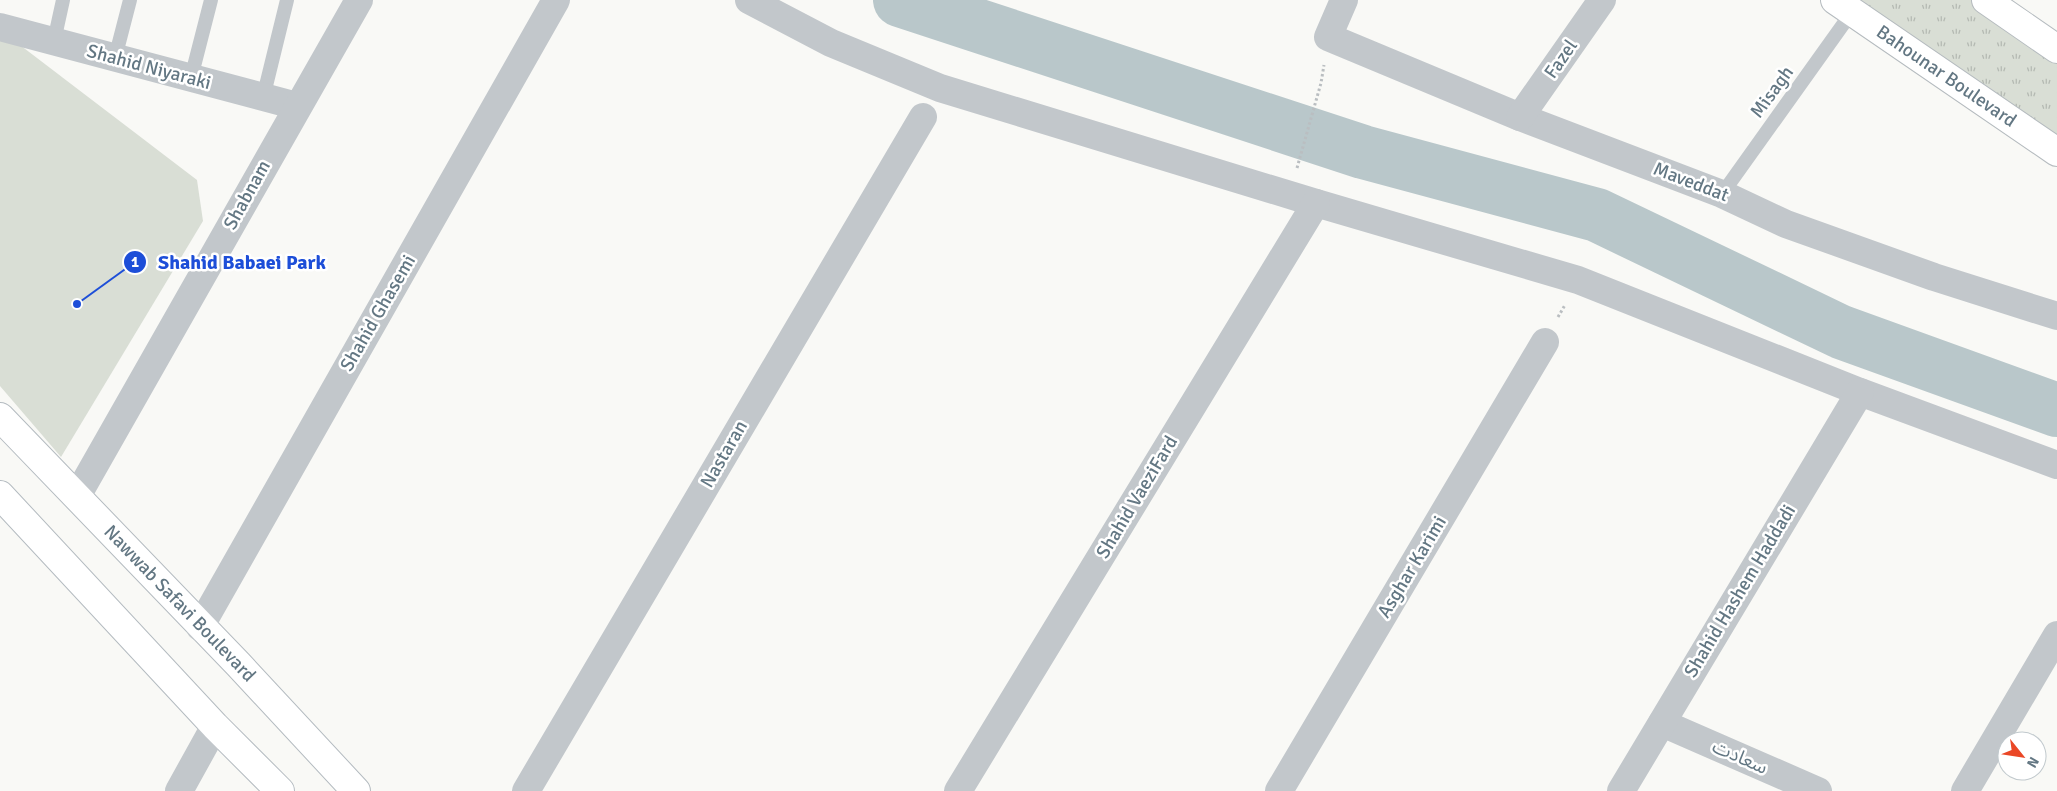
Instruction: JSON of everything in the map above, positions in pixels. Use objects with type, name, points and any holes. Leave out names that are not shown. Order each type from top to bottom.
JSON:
[{"type":"main road","points":[[1986,0],[2057,49]]},
{"type":"main road","name":"Bahounar Boulevard","points":[[1843,6],[2057,152]]},
{"type":"main road","name":"Nawwab Safavi Boulevard","points":[[0,417],[200,627],[238,664],[356,791]]},
{"type":"main road","points":[[0,495],[215,726],[280,791]]},
{"type":"street","name":"Shabnam","points":[[77,496],[297,106],[359,0]]},
{"type":"street","name":"Shahid Ghasemi","points":[[200,627],[556,0]]},
{"type":"street","points":[[749,0],[831,43],[940,88],[1316,203],[1578,280],[1860,392],[2057,465]]},
{"type":"street","name":"Maveddat","points":[[1344,0],[1328,37],[1520,117],[1722,194],[1786,224],[1934,277],[2057,316]]},
{"type":"street","name":"Fazel","points":[[1520,117],[1602,0]]},
{"type":"street","name":"Shahid Niyaraki","points":[[0,27],[297,106]]},
{"type":"street","name":"Nastaran","points":[[526,791],[923,117]]},
{"type":"street","name":"Shahid VaeziFard","points":[[958,791],[1316,203]]},
{"type":"street","name":"Asghar Karimi","points":[[1279,791],[1545,342]]},
{"type":"street","name":"Shahid Hashem Haddadi","points":[[1622,791],[1860,392]]},
{"type":"street","points":[[1965,791],[2057,635]]},
{"type":"street","name":"سعادت","points":[[1662,723],[1818,791]]},
{"type":"street","points":[[179,791],[215,726]]},
{"type":"lane","points":[[54,41],[63,0]]},
{"type":"lane","points":[[115,58],[130,0]]},
{"type":"lane","points":[[191,78],[211,0]]},
{"type":"lane","points":[[263,98],[287,0]]},
{"type":"lane","name":"Misagh","points":[[1722,194],[1843,6]]},
{"type":"path","points":[[1298,165],[1321,83]]},
{"type":"path","points":[[1545,342],[1578,280]]},
{"type":"green space","points":[[1835,0],[1986,0],[2057,49],[2057,152]]},
{"type":"green space","points":[[0,39],[16,42],[197,180],[203,221],[61,457],[0,386]]},
{"type":"waterway","points":[[900,0],[1363,152],[1597,215],[1841,332],[2057,410]]},
{"type":"place","name":"Shahid Babaei Park","points":[[77,304]]}]
